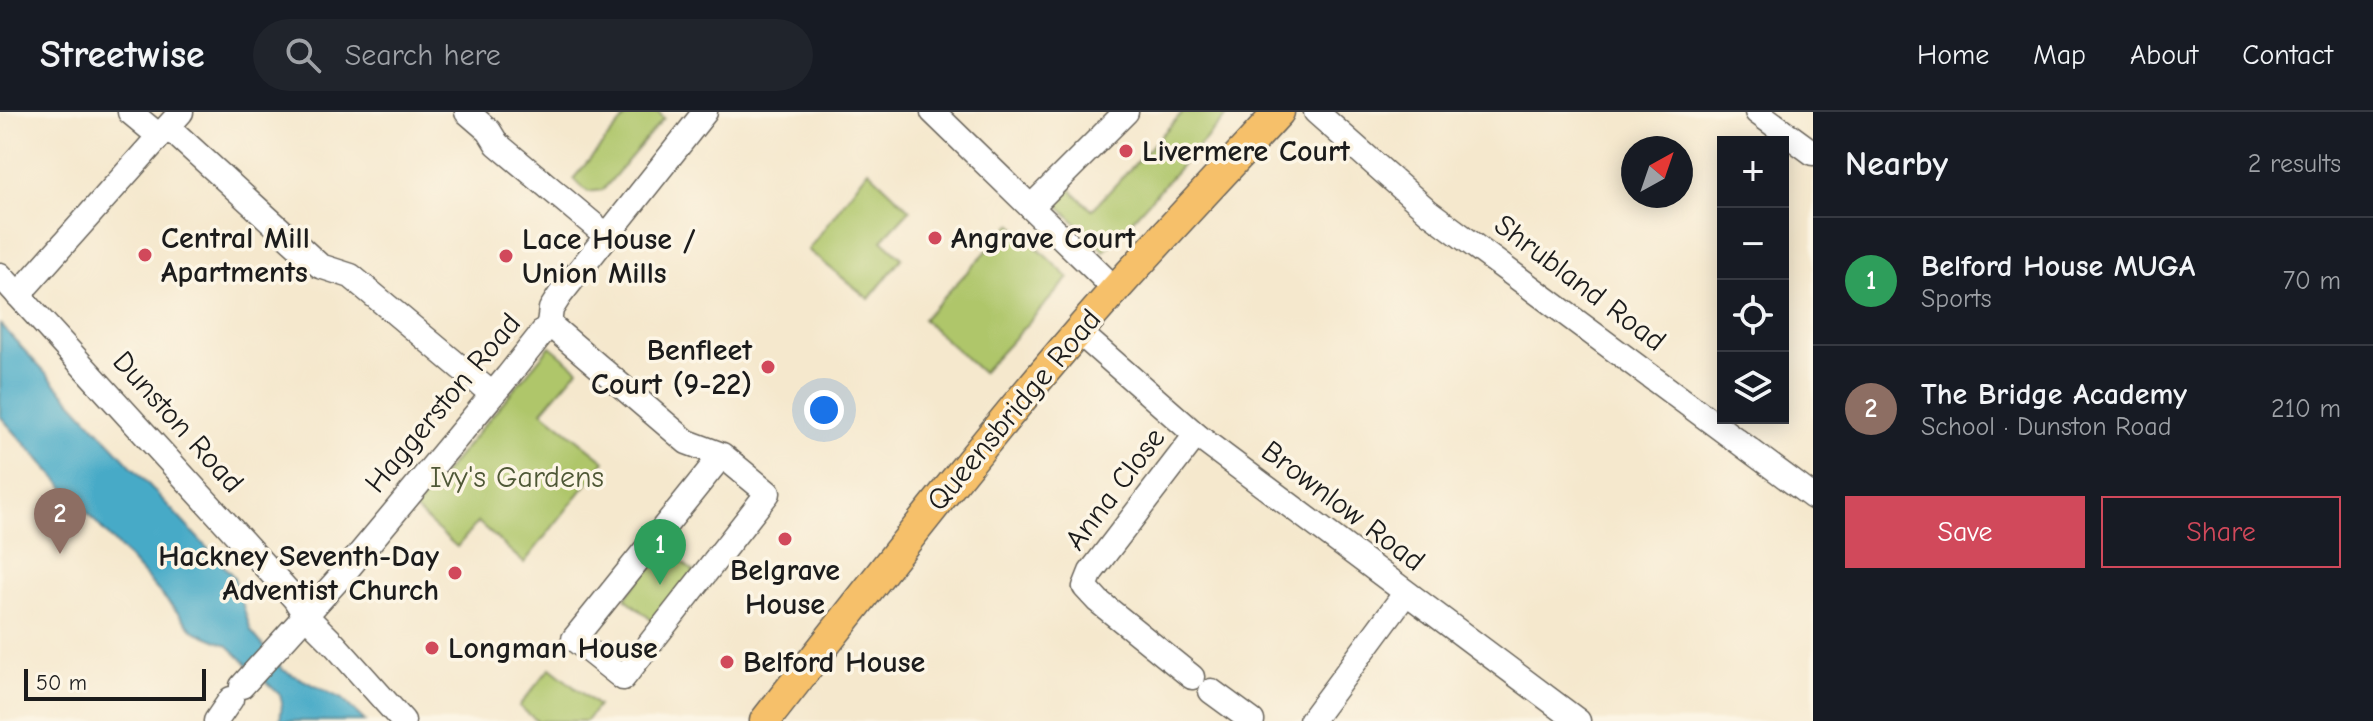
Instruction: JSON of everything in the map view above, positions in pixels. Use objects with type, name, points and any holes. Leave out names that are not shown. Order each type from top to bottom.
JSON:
[{"type":"main road","name":"Queensbridge Road","points":[[765,721],[965,466],[1115,289],[1279,112]]},
{"type":"street","points":[[130,112],[169,125],[320,266],[351,276],[492,394]]},
{"type":"street","points":[[467,112],[489,131],[497,144],[607,236]]},
{"type":"street","name":"Haggerston Road","points":[[216,721],[237,692],[344,573],[549,324],[551,309],[705,112]]},
{"type":"street","points":[[933,112],[1115,289]]},
{"type":"street","points":[[1031,207],[1126,112]]},
{"type":"street","name":"Shrubland Road","points":[[1316,112],[1429,212],[1813,497]]},
{"type":"street","points":[[1757,112],[1813,153]]},
{"type":"street","points":[[18,295],[169,125]]},
{"type":"street","name":"Dunston Road","points":[[0,275],[403,721]]},
{"type":"street","points":[[549,324],[687,442],[722,455],[768,493],[623,678],[574,639],[722,455]]},
{"type":"street","name":"Brownlow Road","points":[[1079,332],[1196,435],[1578,721]]},
{"type":"street","name":"Anna Close","points":[[1196,435],[1091,572],[1085,587],[1098,601],[1252,721]]},
{"type":"street","points":[[1311,721],[1405,594]]},
{"type":"green space","points":[[630,112],[658,112],[664,118],[603,190],[588,192],[573,179]]},
{"type":"green space","points":[[1183,112],[1230,112],[1104,251],[1051,198],[1065,184],[1092,210]]},
{"type":"green space","points":[[868,170],[910,210],[882,240],[902,258],[869,299],[808,250]]},
{"type":"green space","points":[[1012,224],[1069,278],[982,373],[923,319]]},
{"type":"green space","name":"Ivy's Gardens","points":[[550,346],[578,369],[542,411],[605,461],[524,563],[478,522],[457,547],[414,509]]},
{"type":"green space","points":[[665,548],[694,572],[654,622],[625,598]]},
{"type":"green space","points":[[550,668],[598,706],[586,721],[537,721],[519,706]]},
{"type":"water","points":[[0,324],[234,577],[251,631],[283,670],[342,699],[365,721],[280,721],[280,695],[227,645],[194,631],[0,416]]},
{"type":"place","name":"Livermere Court","points":[[1126,151]]},
{"type":"place","name":"Angrave Court","points":[[935,238]]},
{"type":"place","name":"Central Mill Apartments","points":[[145,255]]},
{"type":"place","name":"Lace House / Union Mills","points":[[506,256]]},
{"type":"place","name":"Benfleet Court (9-22)","points":[[768,367]]},
{"type":"place","name":"Belgrave House","points":[[785,539]]},
{"type":"place","name":"The Bridge Academy","points":[[60,554]]},
{"type":"place","name":"Hackney Seventh-Day Adventist Church","points":[[455,573]]},
{"type":"place","name":"Belford House MUGA","points":[[660,585]]},
{"type":"place","name":"Longman House","points":[[432,648]]},
{"type":"place","name":"Belford House","points":[[727,662]]}]
